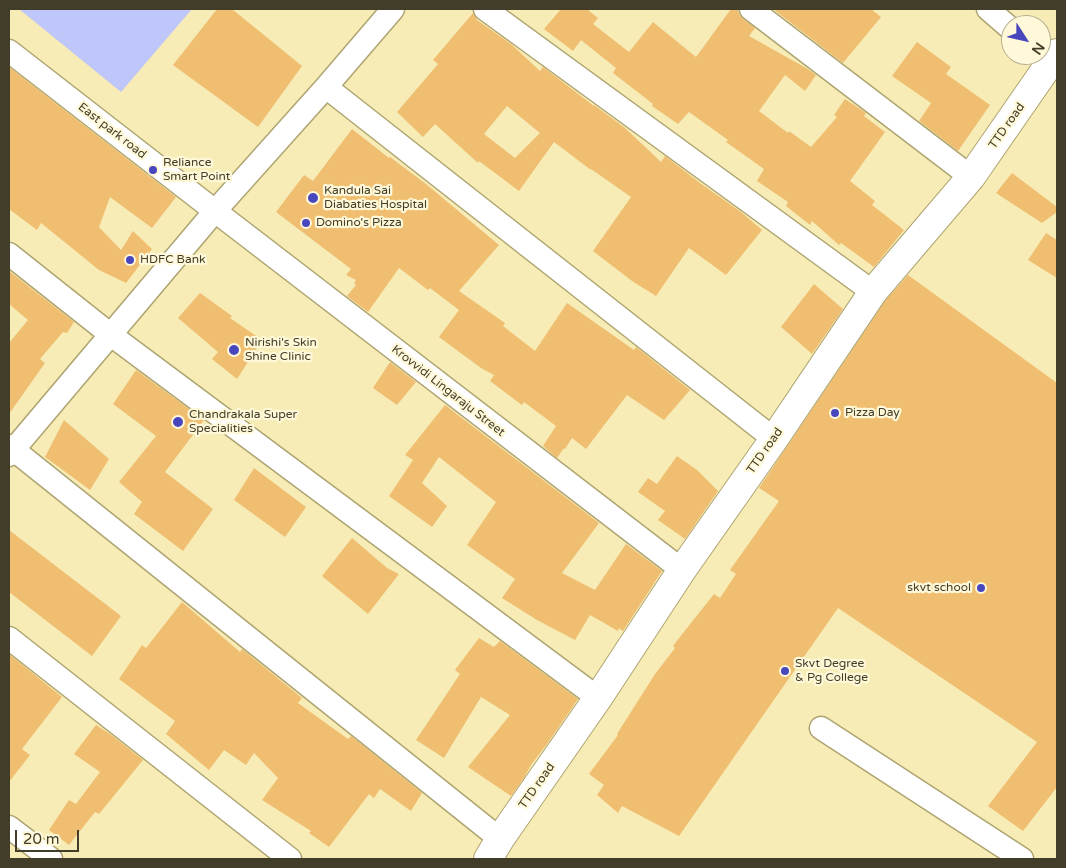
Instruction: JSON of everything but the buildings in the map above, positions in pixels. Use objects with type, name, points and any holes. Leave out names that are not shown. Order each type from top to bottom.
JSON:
[{"type":"street","points":[[392,9],[326,87],[215,211],[111,335],[10,450],[494,849]]},
{"type":"street","points":[[484,9],[873,292]]},
{"type":"street","points":[[751,9],[971,177]]},
{"type":"street","points":[[988,9],[1001,20]]},
{"type":"street","name":"East park road","points":[[9,51],[215,211]]},
{"type":"street","name":"TTD road","points":[[494,849],[598,698],[682,570],[774,439],[873,292],[971,177],[1052,60]]},
{"type":"street","points":[[326,87],[774,439]]},
{"type":"street","name":"Krovvidi Lingaraju Street","points":[[215,211],[682,570]]},
{"type":"street","points":[[9,254],[111,335],[598,698]]},
{"type":"street","points":[[9,638],[290,859]]},
{"type":"street","points":[[821,728],[1022,859]]},
{"type":"street","points":[[9,827],[51,859]]},
{"type":"shaded area","points":[[19,9],[192,9],[121,92]]},
{"type":"place","name":"Reliance Smart Point","points":[[153,170]]},
{"type":"place","name":"Kandula Sai Diabaties Hospital","points":[[313,198]]},
{"type":"place","name":"Domino's Pizza","points":[[306,223]]},
{"type":"place","name":"HDFC Bank","points":[[130,260]]},
{"type":"place","name":"Nirishi's Skin Shine Clinic","points":[[234,350]]},
{"type":"place","name":"Pizza Day","points":[[835,413]]},
{"type":"place","name":"Chandrakala Super Specialities","points":[[178,422]]},
{"type":"place","name":"skvt school","points":[[981,588]]},
{"type":"place","name":"Skvt Degree & Pg College","points":[[785,671]]}]
